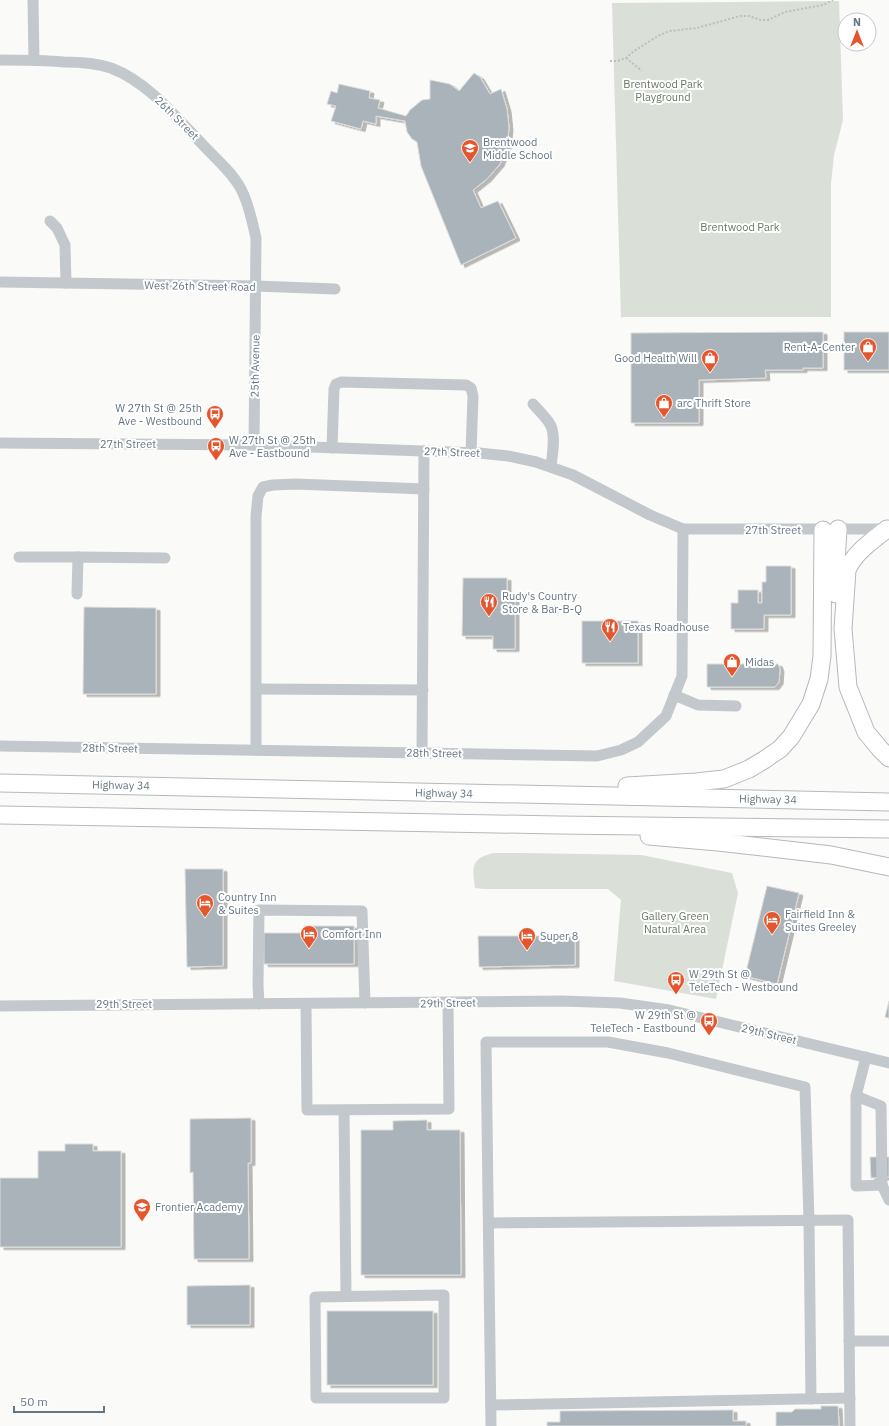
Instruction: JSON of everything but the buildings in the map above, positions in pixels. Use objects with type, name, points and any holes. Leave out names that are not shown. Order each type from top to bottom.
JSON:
[{"type":"highway","points":[[888,529],[864,548],[850,563],[847,570],[843,629],[848,687],[866,732],[889,758]]},
{"type":"highway","points":[[831,530],[837,608],[843,629]]},
{"type":"highway","points":[[580,796],[609,786],[652,785],[724,779],[749,769],[764,760],[780,748],[791,737],[811,704],[819,679],[831,530]]},
{"type":"highway","name":"Highway 34","points":[[0,783],[889,802]]},
{"type":"highway","points":[[0,815],[558,825],[889,829]]},
{"type":"highway","points":[[558,825],[608,832],[718,842],[831,855],[889,867]]},
{"type":"street","points":[[33,0],[34,60]]},
{"type":"street","name":"26th Street","points":[[0,60],[93,63],[111,68],[129,76],[145,88],[175,115],[229,172],[241,188],[249,208],[256,238],[256,286]]},
{"type":"street","points":[[50,221],[57,228],[65,245],[66,282]]},
{"type":"street","name":"West 26th Street Road","points":[[0,282],[66,282],[335,289]]},
{"type":"street","name":"25th Avenue","points":[[254,445],[256,286]]},
{"type":"street","points":[[332,448],[334,389],[336,384],[341,382],[466,385],[471,388],[473,396],[471,453]]},
{"type":"street","points":[[533,404],[548,421],[552,428],[553,437],[551,467]]},
{"type":"street","name":"27th Street","points":[[0,443],[254,445],[471,453],[508,456],[536,462],[573,475],[650,515],[683,529],[888,529]]},
{"type":"street","points":[[422,752],[424,451]]},
{"type":"street","points":[[256,750],[256,516],[258,496],[263,487],[296,484],[424,489]]},
{"type":"street","name":"28th Street","points":[[0,746],[597,756],[621,750],[638,742],[666,716],[682,676],[683,529]]},
{"type":"street","points":[[19,557],[165,558]]},
{"type":"street","points":[[77,594],[78,557]]},
{"type":"street","points":[[257,689],[423,690]]},
{"type":"street","points":[[674,695],[698,705],[736,706]]},
{"type":"street","points":[[259,1004],[259,910],[362,911],[365,1003]]},
{"type":"street","name":"29th Street","points":[[0,1006],[562,1001],[620,1003],[670,1010],[889,1063]]},
{"type":"street","points":[[306,1004],[307,1110],[449,1109],[448,1002]]},
{"type":"street","points":[[491,1426],[486,1042],[608,1042],[668,1053],[805,1087],[809,1221],[811,1399]]},
{"type":"street","points":[[866,1057],[856,1096],[856,1186],[882,1186]]},
{"type":"street","points":[[856,1096],[881,1106],[882,1186],[889,1200]]},
{"type":"street","points":[[344,1110],[346,1296]]},
{"type":"street","points":[[489,1223],[848,1220],[850,1426]]},
{"type":"street","points":[[444,1295],[444,1398],[316,1398],[315,1297],[346,1296],[444,1295]]},
{"type":"street","points":[[849,1341],[889,1341]]},
{"type":"street","points":[[491,1405],[850,1398]]},
{"type":"path","points":[[610,61],[617,61],[626,58],[650,41],[670,31],[698,28],[740,16],[749,16],[761,20],[768,20],[785,12],[823,5],[833,0]]},
{"type":"path","points":[[626,58],[642,70]]},
{"type":"green space","name":"Brentwood Park","points":[[839,1],[839,12],[837,12],[837,52],[841,52],[843,120],[834,155],[831,184],[831,317],[621,318],[612,3]]},
{"type":"green space","name":"Gallery Green Natural Area","points":[[494,853],[641,855],[732,873],[738,893],[716,999],[614,981],[621,900],[608,889],[475,888],[473,874],[475,864],[486,855]]},
{"type":"place","name":"Brentwood Middle School","points":[[470,163]]},
{"type":"place","name":"Rent-A-Center","points":[[868,362]]},
{"type":"place","name":"Good Health Will","points":[[710,373]]},
{"type":"place","name":"arc Thrift Store","points":[[664,418]]},
{"type":"place","name":"W 27th St @ 25th Ave - Westbound","points":[[215,429]]},
{"type":"place","name":"W 27th St @ 25th Ave - Eastbound","points":[[216,461]]},
{"type":"place","name":"Rudy's Country Store & Bar-B-Q","points":[[489,617]]},
{"type":"place","name":"Texas Roadhouse","points":[[610,642]]},
{"type":"place","name":"Midas","points":[[732,677]]},
{"type":"place","name":"Country Inn & Suites","points":[[205,918]]},
{"type":"place","name":"Fairfield Inn & Suites Greeley","points":[[772,935]]},
{"type":"place","name":"Comfort Inn","points":[[309,949]]},
{"type":"place","name":"Super 8","points":[[527,951]]},
{"type":"place","name":"W 29th St @ TeleTech - Westbound","points":[[676,995]]},
{"type":"place","name":"W 29th St @ TeleTech - Eastbound","points":[[709,1036]]},
{"type":"place","name":"Frontier Academy","points":[[142,1222]]},
{"type":"park label","name":"Brentwood Park Playground","points":[[663,90]]}]
